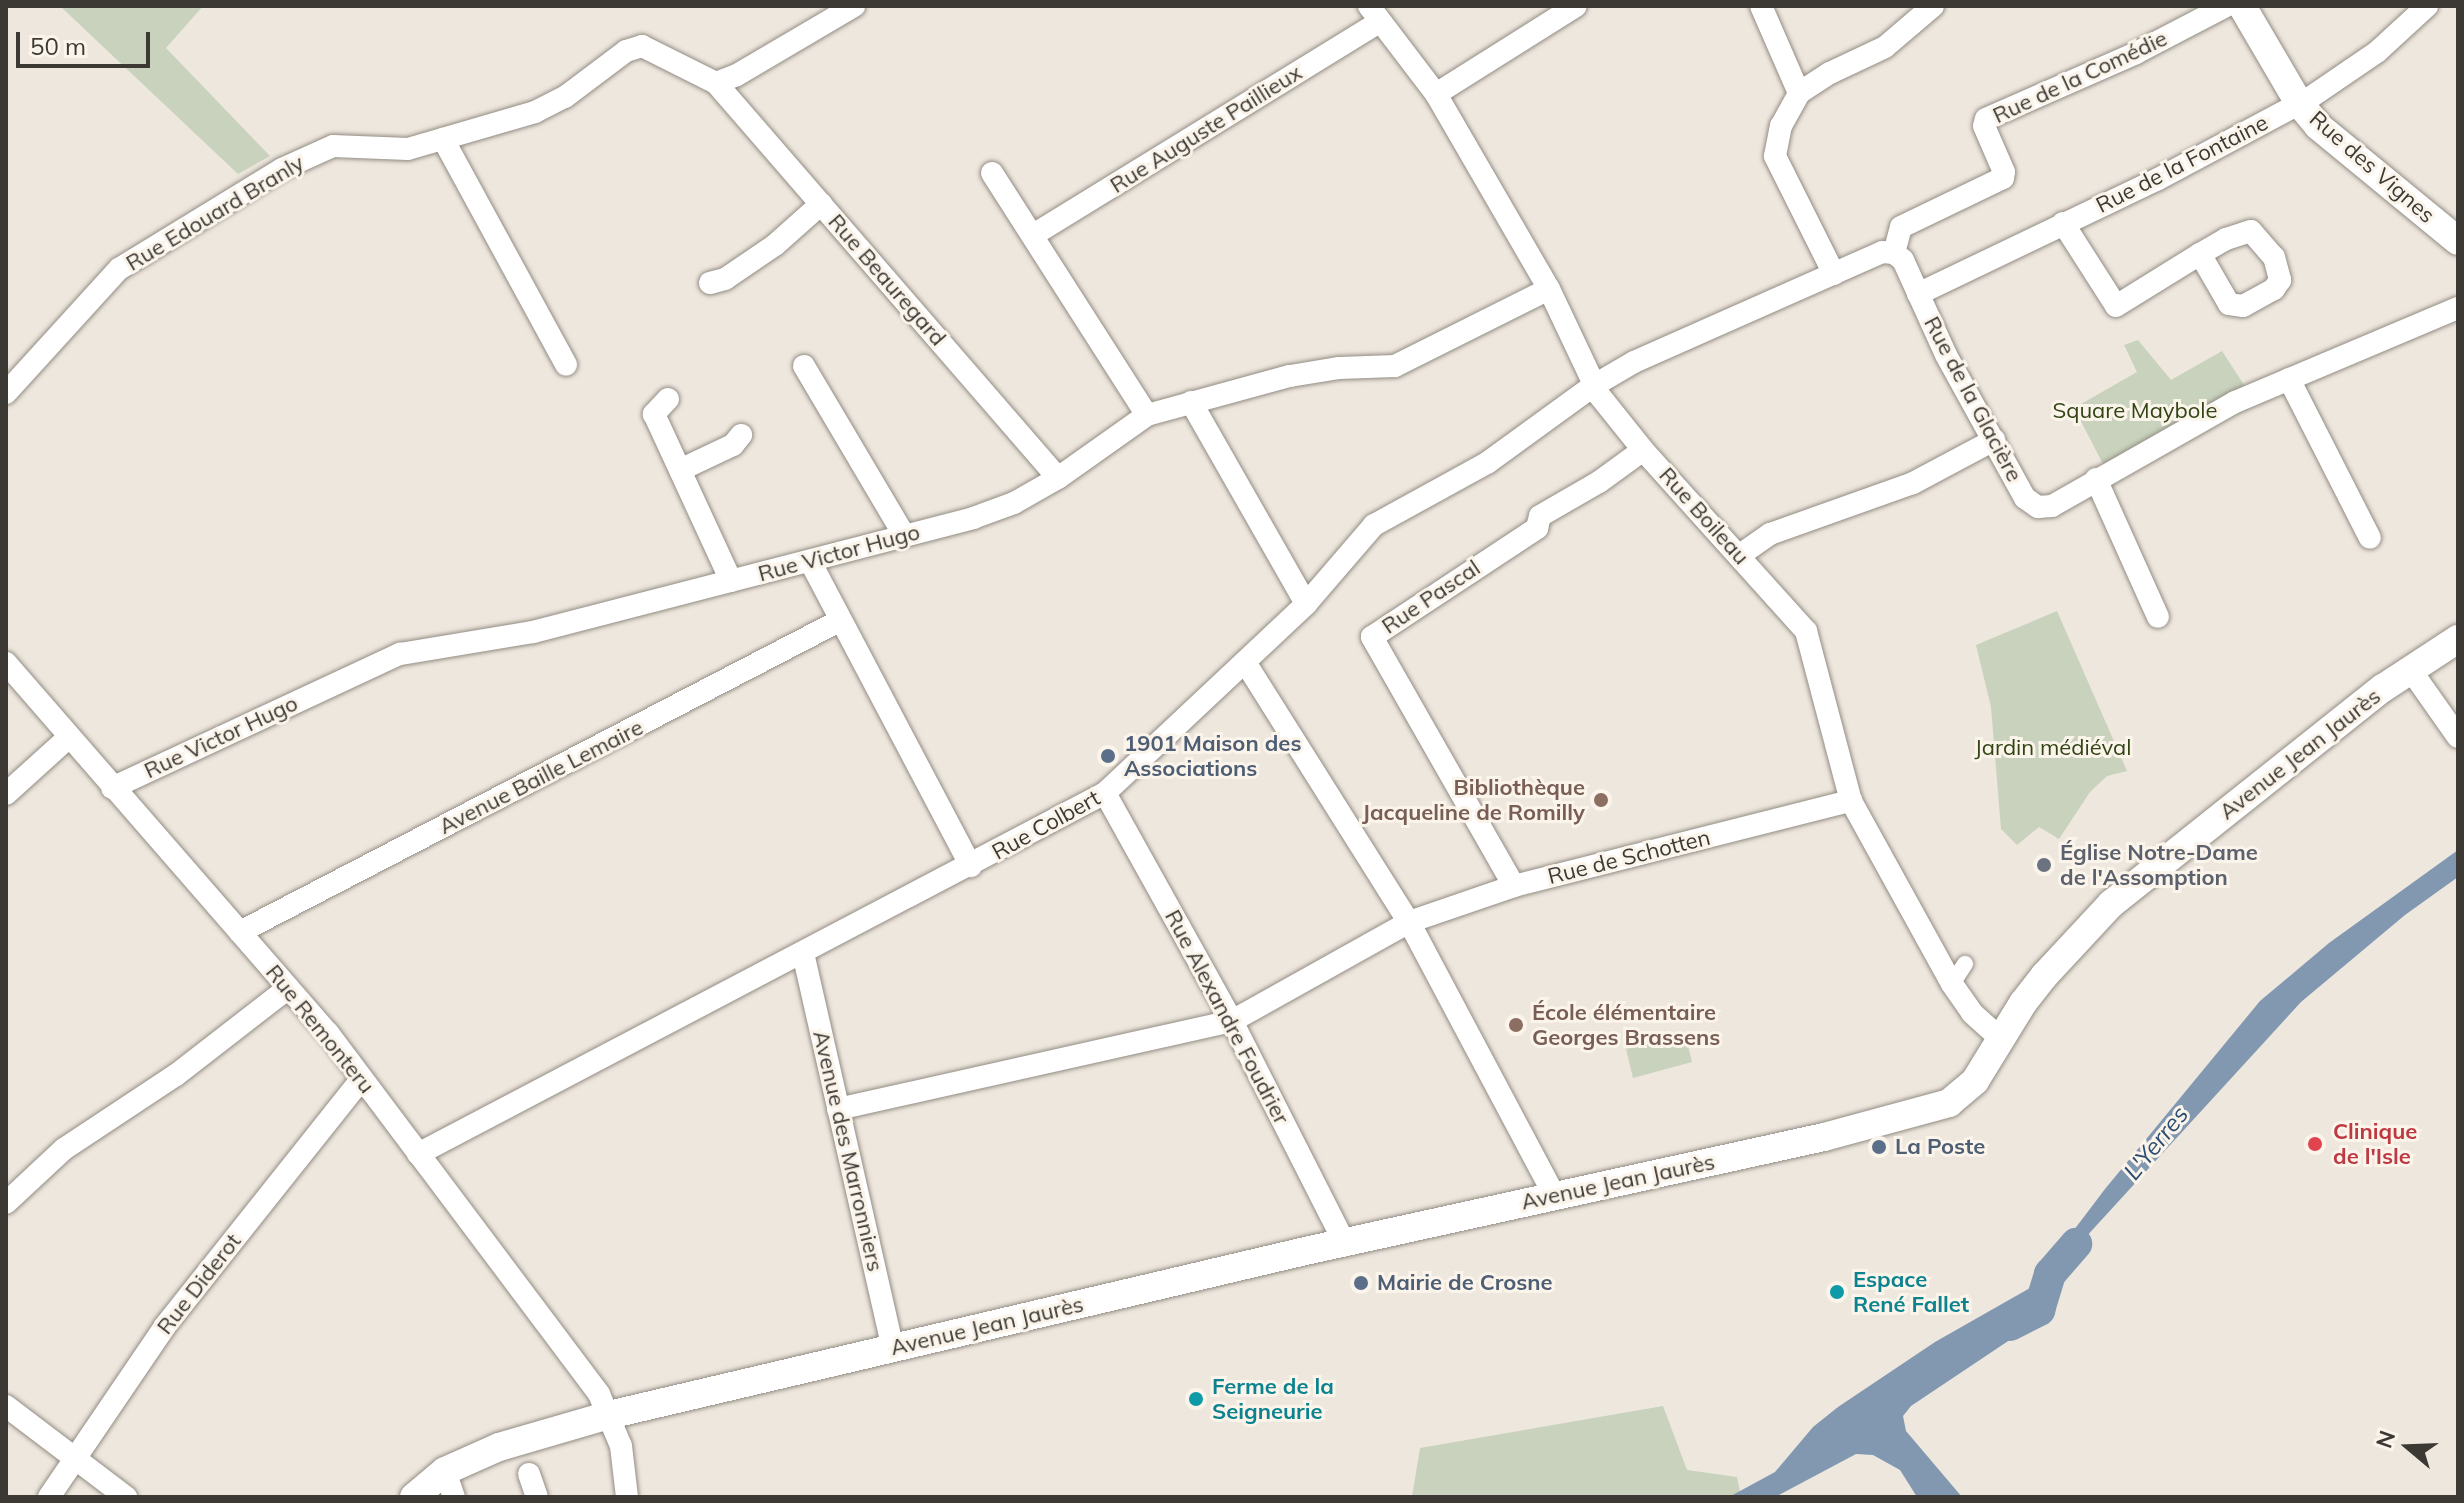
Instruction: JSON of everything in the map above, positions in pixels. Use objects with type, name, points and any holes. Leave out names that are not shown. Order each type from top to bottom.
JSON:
[{"type":"street","points":[[716,83],[737,75],[854,6]]},
{"type":"street","points":[[1436,94],[1576,6]]},
{"type":"street","points":[[1761,6],[1799,93]]},
{"type":"street","points":[[1834,274],[1775,156],[1781,126],[1799,93],[1830,73],[1885,47],[1933,6]]},
{"type":"street","name":"Rue de la Comédie","points":[[1894,253],[1901,227],[2003,178],[2004,172],[1984,126],[1986,119],[2136,53],[2226,6]]},
{"type":"street","name":"Rue des Vignes","points":[[2242,6],[2299,103],[2318,126],[2458,241]]},
{"type":"street","name":"Rue de la Fontaine","points":[[1918,294],[2158,179],[2299,103],[2377,52],[2427,6]]},
{"type":"street","name":"Rue Boileau","points":[[1374,14],[1436,94],[1549,289],[1593,386],[1643,450],[1806,631],[1851,801],[1952,984],[1972,1013],[2002,1040]]},
{"type":"street","name":"Rue Auguste Paillieux","points":[[1033,235],[1374,14]]},
{"type":"street","name":"Rue Edouard Branly","points":[[6,393],[119,269],[282,169],[333,146],[408,149],[535,112],[565,97],[626,51],[642,46],[716,83]]},
{"type":"street","name":"Rue Beauregard","points":[[716,83],[1058,478]]},
{"type":"street","points":[[443,139],[566,365]]},
{"type":"street","points":[[992,173],[1147,415]]},
{"type":"street","points":[[710,283],[725,279],[775,245],[821,204]]},
{"type":"street","points":[[2063,223],[2116,306],[2200,254]]},
{"type":"street","points":[[1593,386],[1634,362],[1882,252],[1894,253]]},
{"type":"street","name":"Rue de la Glacière","points":[[1894,253],[1903,260],[1946,355],[2025,498],[2038,507],[2052,506],[2235,402],[2458,308]]},
{"type":"street","name":"Rue Victor Hugo","points":[[112,788],[400,654],[533,632],[973,518],[1014,503],[1058,478],[1147,415],[1290,376],[1339,368],[1395,366],[1549,289]]},
{"type":"street","points":[[804,366],[904,535]]},
{"type":"street","points":[[2289,379],[2370,538]]},
{"type":"street","name":"Rue Colbert","points":[[418,1154],[1105,793],[1306,604],[1374,525],[1487,463],[1593,386]]},
{"type":"street","points":[[668,399],[654,414],[731,581]]},
{"type":"street","points":[[1191,402],[1306,604]]},
{"type":"street","points":[[680,470],[733,445],[741,435]]},
{"type":"street","points":[[1740,555],[1770,534],[1913,483],[1994,440]]},
{"type":"street","name":"Rue Pascal","points":[[1514,886],[1372,637],[1537,528],[1540,516],[1599,482],[1643,450]]},
{"type":"street","points":[[2096,479],[2158,617]]},
{"type":"street","points":[[810,561],[971,866]]},
{"type":"street","name":"Avenue Baille Lemaire","points":[[240,932],[841,620]]},
{"type":"street","name":"Avenue Jean Jaurès","points":[[414,1497],[449,1484],[499,1447],[609,1415],[1344,1242],[1932,1110],[1963,1094],[2002,1040],[2023,1003],[2111,904],[2410,669],[2458,639]]},
{"type":"street","points":[[1245,662],[1409,922],[1554,1195]]},
{"type":"street","name":"Rue Remonteru","points":[[6,663],[68,738],[328,1033],[599,1394],[621,1446],[627,1497]]},
{"type":"street","points":[[2410,669],[2458,737]]},
{"type":"street","points":[[6,794],[68,738]]},
{"type":"street","name":"Rue Alexandre Foudrier","points":[[1105,793],[1232,1021],[1344,1242]]},
{"type":"street","name":"Rue de Schotten","points":[[838,1109],[1232,1021],[1409,922],[1514,886],[1851,801]]},
{"type":"street","name":"Avenue des Marronniers","points":[[803,953],[893,1348]]},
{"type":"street","points":[[1952,984],[1965,964]]},
{"type":"street","points":[[6,1203],[64,1149],[176,1075],[288,988]]},
{"type":"street","name":"Rue Diderot","points":[[49,1497],[165,1326],[361,1080]]},
{"type":"street","points":[[6,1406],[126,1497]]},
{"type":"street","points":[[529,1474],[537,1497]]},
{"type":"green space","points":[[60,6],[203,6],[166,48],[270,156],[238,174]]},
{"type":"green space","name":"Square Maybole","points":[[2138,340],[2171,380],[2222,351],[2246,388],[2104,466],[2074,408],[2137,372],[2124,345]]},
{"type":"green space","name":"Jardin médiéval","points":[[2057,611],[2127,771],[2107,776],[2090,792],[2059,839],[2039,827],[2017,845],[2001,829],[1991,707],[1976,645]]},
{"type":"green space","points":[[1685,1034],[1692,1062],[1633,1078],[1626,1049]]},
{"type":"green space","points":[[1663,1406],[1687,1470],[1737,1477],[1741,1497],[1412,1497],[1420,1448]]},
{"type":"water","points":[[2458,850],[2458,877],[2405,915],[2301,1002],[2041,1286],[2044,1312],[2035,1323],[1911,1406],[1903,1416],[1906,1431],[1962,1497],[1917,1497],[1900,1470],[1873,1455],[1856,1454],[1775,1497],[1729,1497],[1775,1472],[1813,1427],[1838,1407],[1935,1342],[2030,1288],[2105,1189],[2260,1001],[2329,943]]},
{"type":"waterway","name":"L'Yerres","points":[[2010,1325],[2039,1310],[2050,1274],[2076,1244]]},
{"type":"place","name":"1901 Maison des Associations","points":[[1108,756]]},
{"type":"place","name":"Bibliothèque Jacqueline de Romilly","points":[[1601,800]]},
{"type":"place","name":"Église Notre-Dame de l'Assomption","points":[[2044,865]]},
{"type":"place","name":"École élémentaire Georges Brassens","points":[[1516,1025]]},
{"type":"place","name":"Clinique de l'Isle","points":[[2315,1144]]},
{"type":"place","name":"La Poste","points":[[1879,1147]]},
{"type":"place","name":"Mairie de Crosne","points":[[1361,1283]]},
{"type":"place","name":"Espace René Fallet","points":[[1837,1292]]},
{"type":"place","name":"Ferme de la Seigneurie","points":[[1196,1399]]}]
